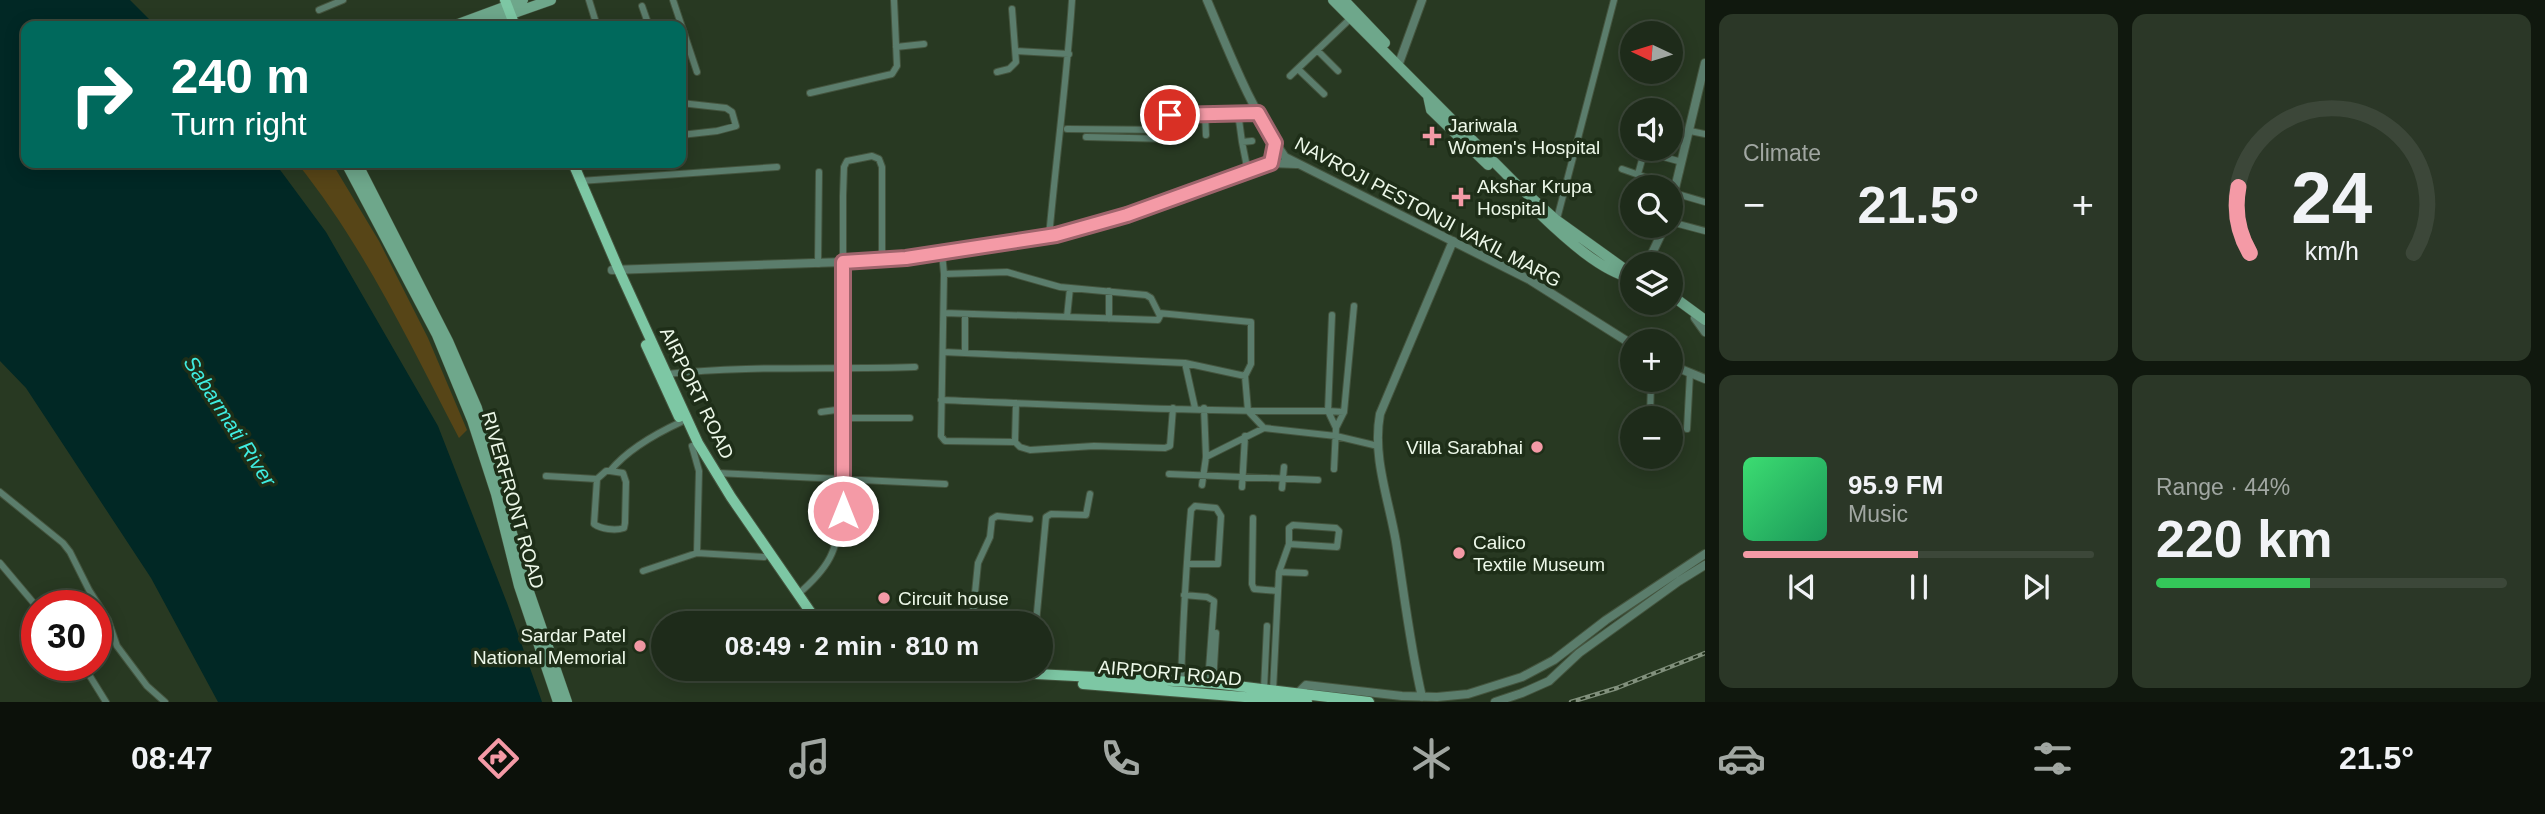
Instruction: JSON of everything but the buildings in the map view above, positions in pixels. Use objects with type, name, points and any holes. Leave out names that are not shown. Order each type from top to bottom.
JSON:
[{"type":"main road","points":[[486,21],[523,0]]},
{"type":"main road","points":[[469,21],[551,0]]},
{"type":"main road","points":[[1333,0],[1558,215],[1620,259]]},
{"type":"main road","points":[[1344,0],[1428,96],[1555,219],[1620,267]]},
{"type":"main road","name":"RIVERFRONT ROAD","points":[[349,168],[437,335],[472,420],[496,494],[519,586],[558,702]]},
{"type":"main road","name":"RIVERFRONT ROAD","points":[[360,168],[448,341],[477,408],[526,583],[567,702]]},
{"type":"main road","name":"AIRPORT ROAD","points":[[568,168],[692,446],[801,611]]},
{"type":"main road","name":"AIRPORT ROAD","points":[[575,168],[615,269],[698,443],[809,611]]},
{"type":"main road","points":[[1683,305],[1702,320]]},
{"type":"main road","points":[[1683,309],[1702,320]]},
{"type":"main road","name":"AIRPORT ROAD","points":[[1053,672],[1268,689],[1300,699]]},
{"type":"main road","name":"AIRPORT ROAD","points":[[1032,681],[1300,699],[1319,696],[1369,702]]},
{"type":"street","points":[[319,10],[343,0]]},
{"type":"street","points":[[589,0],[595,21]]},
{"type":"street","points":[[673,0],[679,21]]},
{"type":"street","points":[[810,93],[892,74],[897,66],[894,0]]},
{"type":"street","points":[[1049,237],[1060,111],[1069,54],[1072,0]]},
{"type":"street","name":"NAVROJI PESTONJI VAKIL MARG","points":[[1208,0],[1258,113],[1285,157],[1530,280],[1620,337]]},
{"type":"street","points":[[1399,63],[1422,0]]},
{"type":"street","points":[[1558,215],[1614,0]]},
{"type":"street","points":[[642,6],[647,21]]},
{"type":"street","points":[[997,72],[1013,67],[1016,51],[1012,9]]},
{"type":"street","points":[[1290,76],[1351,18]]},
{"type":"street","points":[[686,43],[697,72]]},
{"type":"street","points":[[896,47],[924,44]]},
{"type":"street","points":[[1317,50],[1338,71]]},
{"type":"street","points":[[1016,51],[1069,54]]},
{"type":"street","points":[[1679,175],[1705,63]]},
{"type":"street","points":[[1298,69],[1324,94]]},
{"type":"street","points":[[686,104],[726,108],[736,119],[736,126],[686,134]]},
{"type":"street","points":[[1086,137],[1171,139],[1170,115],[1258,113]]},
{"type":"street","points":[[1205,114],[1206,135]]},
{"type":"street","points":[[1239,120],[1248,172]]},
{"type":"street","points":[[1067,129],[1171,130]]},
{"type":"street","points":[[1690,131],[1705,134]]},
{"type":"street","points":[[1242,142],[1252,141]]},
{"type":"street","points":[[1271,163],[1275,143]]},
{"type":"street","points":[[797,595],[828,563],[837,545],[843,511],[844,167],[847,161],[872,156],[879,159],[882,167],[882,260]]},
{"type":"street","points":[[1622,169],[1638,174],[1642,161]]},
{"type":"street","points":[[615,269],[882,260],[1049,237],[1106,222],[1271,163],[1298,164]]},
{"type":"street","points":[[580,181],[777,167]]},
{"type":"street","points":[[818,264],[819,172]]},
{"type":"street","points":[[1683,193],[1705,202]]},
{"type":"street","points":[[1683,225],[1705,231]]},
{"type":"street","points":[[1422,697],[1378,446],[1380,414],[1453,241]]},
{"type":"street","points":[[942,253],[944,313],[941,436],[944,440],[1015,442],[1030,450],[1094,446],[1168,448],[1173,408]]},
{"type":"street","points":[[944,274],[1007,272],[1070,288],[1149,296],[1160,316],[1157,320],[944,313]]},
{"type":"street","points":[[1067,317],[1070,288]]},
{"type":"street","points":[[1109,291],[1109,319]]},
{"type":"street","points":[[1334,469],[1336,432],[1344,412],[1354,306]]},
{"type":"street","points":[[1159,313],[1251,322],[1251,363],[1245,376],[1248,411],[1264,428]]},
{"type":"street","points":[[965,314],[965,353]]},
{"type":"street","points":[[1332,315],[1328,411],[1336,432]]},
{"type":"street","points":[[1702,320],[1705,332]]},
{"type":"street","points":[[943,352],[1185,363],[1245,376]]},
{"type":"street","points":[[1185,363],[1195,408]]},
{"type":"street","points":[[667,374],[700,370],[915,367]]},
{"type":"street","points":[[1683,370],[1705,379]]},
{"type":"street","points":[[1687,429],[1690,373]]},
{"type":"street","points":[[941,400],[1344,412]]},
{"type":"street","points":[[1015,442],[1016,403]]},
{"type":"street","points":[[1202,485],[1206,457],[1204,408]]},
{"type":"street","points":[[821,412],[843,409]]},
{"type":"street","points":[[844,418],[910,418]]},
{"type":"street","points":[[610,471],[620,459],[640,445],[681,422]]},
{"type":"street","points":[[1206,457],[1264,428],[1336,432],[1378,446]]},
{"type":"street","points":[[1242,487],[1245,436]]},
{"type":"street","points":[[692,446],[699,471],[697,553]]},
{"type":"street","points":[[1282,488],[1284,467]]},
{"type":"street","points":[[610,471],[623,473],[625,477],[624,528],[608,528],[594,524],[597,479],[610,471]]},
{"type":"street","points":[[717,473],[945,484]]},
{"type":"street","points":[[1169,474],[1318,480]]},
{"type":"street","points":[[546,476],[597,479]]},
{"type":"street","points":[[0,492],[63,543],[108,620],[117,646],[147,686],[164,702]]},
{"type":"street","points":[[1037,611],[1046,517],[1051,514],[1086,515],[1090,494]]},
{"type":"street","points":[[1181,681],[1184,595],[1186,564],[1192,507],[1216,508],[1220,511],[1218,564],[1186,564]]},
{"type":"street","points":[[973,611],[978,563],[990,537],[992,519],[997,516],[1030,519]]},
{"type":"street","points":[[1253,518],[1252,584],[1258,591],[1278,591]]},
{"type":"street","points":[[1268,689],[1279,572],[1289,544],[1289,528],[1293,525],[1336,528],[1339,531],[1337,547],[1289,544]]},
{"type":"street","points":[[643,571],[697,553],[764,557]]},
{"type":"street","points":[[1300,699],[1306,685],[1422,697],[1468,694],[1522,677],[1554,660],[1606,620],[1705,554]]},
{"type":"street","points":[[0,563],[23,590]]},
{"type":"street","points":[[1494,702],[1522,694],[1549,681],[1579,653],[1705,565]]},
{"type":"street","points":[[1279,572],[1305,573]]},
{"type":"street","points":[[1184,595],[1213,599],[1211,683]]},
{"type":"street","points":[[1267,626],[1268,689]]},
{"type":"street","points":[[1211,683],[1216,630]]},
{"type":"street","points":[[1554,660],[1562,671]]},
{"type":"street","points":[[93,681],[106,702]]},
{"type":"shaded area","points":[[301,168],[335,168],[379,241],[428,338],[467,430],[459,438],[365,262]]},
{"type":"water","name":"Sabarmati River","points":[[0,0],[130,0],[151,21],[21,21],[21,168],[279,168],[326,232],[438,426],[507,603],[542,702],[218,702],[151,578],[26,388],[0,361]]},
{"type":"railway","points":[[1571,702],[1617,688],[1705,653]]},
{"type":"place","name":"Jariwala Women's Hospital","points":[[1432,136]]},
{"type":"place","name":"Akshar Krupa Hospital","points":[[1461,197]]},
{"type":"place","name":"Villa Sarabhai","points":[[1537,447]]},
{"type":"place","name":"Calico Textile Museum","points":[[1459,553]]},
{"type":"place","name":"Circuit house","points":[[884,598]]},
{"type":"place","name":"Sardar Patel National Memorial","points":[[640,646]]},
{"type":"route","points":[[843,511],[843,262],[906,258],[1056,235],[1127,215],[1271,163],[1275,143],[1258,113],[1170,115]]}]
